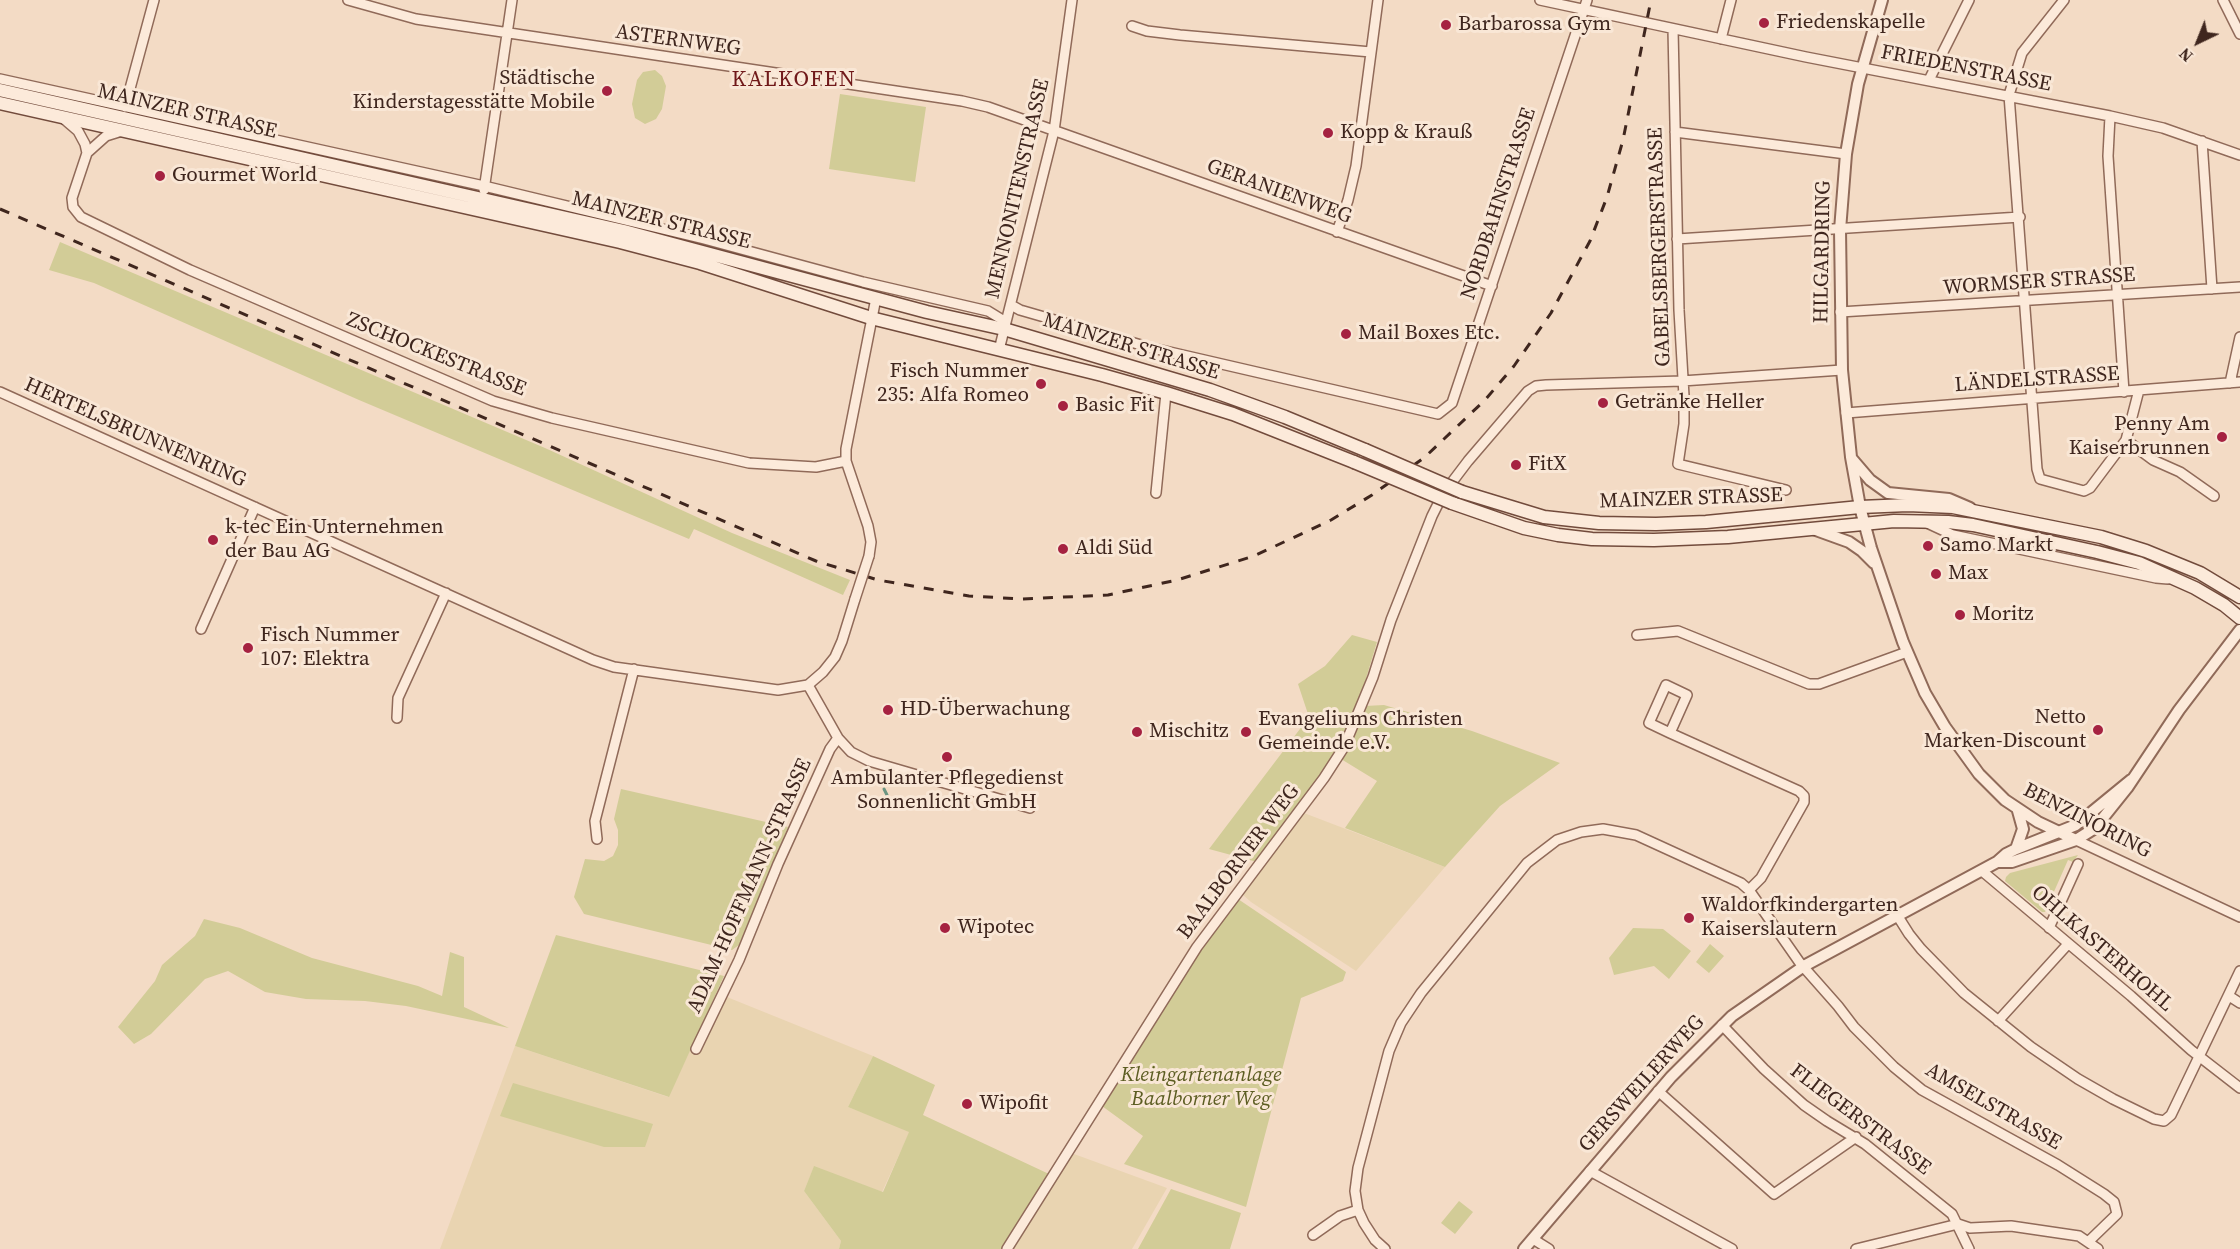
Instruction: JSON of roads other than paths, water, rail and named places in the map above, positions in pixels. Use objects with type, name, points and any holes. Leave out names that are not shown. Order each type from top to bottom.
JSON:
[{"type":"main road","name":"MAINZER STRASSE","points":[[0,90],[483,192],[927,312],[1005,325],[1210,390],[1285,417],[1462,492],[1544,517],[1599,523],[1656,524],[1706,522],[1860,507],[1908,505],[1976,510],[2101,537],[2146,551],[2200,573],[2240,597]]},
{"type":"main road","name":"MAINZER STRASSE","points":[[0,104],[620,242],[700,263],[871,318],[1166,393],[1233,414],[1452,503],[1524,528],[1592,539],[1678,540],[1923,521],[1973,525],[2139,563],[2178,580],[2224,605],[2240,618]]},
{"type":"street","points":[[125,107],[154,0]]},
{"type":"street","name":"ASTERNWEG","points":[[348,0],[416,19],[507,34],[962,101],[988,107],[1054,131]]},
{"type":"street","points":[[483,192],[512,0]]},
{"type":"street","name":"MENNONITENSTRASSE","points":[[999,350],[1054,131],[1072,0]]},
{"type":"street","points":[[1337,232],[1348,200],[1356,165],[1378,0]]},
{"type":"street","name":"FRIEDENSTRASSE","points":[[1540,0],[1586,5],[1673,29],[2110,116],[2163,128],[2240,155]]},
{"type":"street","points":[[1721,39],[1731,0]]},
{"type":"street","name":"HILGARDRING","points":[[1865,524],[1851,457],[1842,370],[1840,230],[1846,154],[1862,68],[1881,0]]},
{"type":"street","points":[[1929,80],[1969,0]]},
{"type":"street","points":[[2064,0],[2022,53],[2009,95],[2020,217],[2037,469],[2040,479],[2084,491],[2090,488],[2126,440],[2139,390]]},
{"type":"street","points":[[2223,0],[2240,34]]},
{"type":"street","name":"NORDBAHNSTRASSE","points":[[1438,414],[1452,403],[1586,5]]},
{"type":"street","points":[[1132,26],[1147,31],[1180,35],[1371,52]]},
{"type":"street","name":"GABELSBERGERSTRASSE","points":[[1673,29],[1677,239],[1684,424],[1678,464]]},
{"type":"street","name":"MAINZER STRASSE","points":[[0,79],[483,192],[704,239],[902,291],[988,310],[1005,325]]},
{"type":"street","points":[[2110,116],[2108,156],[2124,392]]},
{"type":"street","points":[[62,117],[78,131],[87,153],[106,136],[122,131]]},
{"type":"street","name":"GERANIENWEG","points":[[1054,131],[1492,286]]},
{"type":"street","points":[[1675,132],[1846,154]]},
{"type":"street","points":[[2202,141],[2212,289]]},
{"type":"street","name":"ZSCHOCKESTRASSE","points":[[87,153],[73,193],[73,207],[81,217],[190,270],[493,401],[552,418],[749,462],[816,467],[846,461]]},
{"type":"street","points":[[1677,239],[2020,217]]},
{"type":"street","name":"WORMSER STRASSE","points":[[1840,312],[2240,287]]},
{"type":"street","points":[[876,298],[846,448],[846,461],[868,526],[871,542],[869,556],[835,657],[824,672],[808,685],[838,738],[851,752],[869,761],[1030,808]]},
{"type":"street","name":"MAINZER STRASSE","points":[[1011,305],[1020,310],[1148,347],[1438,414]]},
{"type":"street","name":"LÄNDELSTRASSE","points":[[1846,413],[2235,383],[2240,337]]},
{"type":"street","points":[[1682,381],[1842,370]]},
{"type":"street","name":"BAALBORNER WEG","points":[[1007,1249],[1197,947],[1324,778],[1344,747],[1369,687],[1391,620],[1432,516],[1443,494],[1457,475],[1528,391],[1536,386],[1682,381]]},
{"type":"street","name":"HERTELSBRUNNENRING","points":[[0,392],[593,660],[614,667],[778,690],[808,685]]},
{"type":"street","name":"MAINZER STRASSE","points":[[1156,493],[1166,393]]},
{"type":"street","points":[[2126,440],[2152,460],[2180,472],[2214,496]]},
{"type":"street","points":[[1851,457],[1870,480],[1888,493],[1949,499],[1976,510]]},
{"type":"street","name":"MAINZER STRASSE","points":[[1678,464],[1786,490]]},
{"type":"street","name":"HERTELSBRUNNENRING","points":[[201,629],[255,507]]},
{"type":"street","name":"BENZINORING","points":[[1865,524],[1907,652],[1925,693],[1945,727],[1980,774],[2018,810],[2076,840],[2240,917]]},
{"type":"street","points":[[1812,529],[1849,542],[1877,566]]},
{"type":"street","points":[[396,718],[398,698],[446,593]]},
{"type":"street","name":"GERSWEILERWEG","points":[[1997,862],[2012,862],[2076,840],[2087,834],[2107,815],[2210,668],[2240,630]]},
{"type":"street","points":[[1637,635],[1678,631],[1809,684],[1820,684],[1907,652]]},
{"type":"street","points":[[597,839],[595,820],[634,669]]},
{"type":"street","points":[[1670,733],[1687,695],[1666,685],[1649,723],[1670,733],[1799,791],[1804,796],[1804,802],[1761,878],[1749,890]]},
{"type":"street","name":"ADAM-HOFFMANN-STRASSE","points":[[696,1049],[739,960],[778,864],[830,749],[838,738]]},
{"type":"street","name":"GERSWEILERWEG","points":[[1524,1249],[1658,1091],[1722,1025],[1804,966],[1982,871],[2006,854],[2076,825],[2131,780]]},
{"type":"street","points":[[2016,849],[2023,829],[2018,810]]},
{"type":"street","points":[[1384,1249],[1368,1231],[1358,1210],[1355,1191],[1358,1168],[1389,1052],[1401,1023],[1421,993],[1527,863],[1540,851],[1557,840],[1581,832],[1620,831],[1636,835],[1735,878],[1749,890],[1804,966]]},
{"type":"street","points":[[2049,928],[2078,864]]},
{"type":"street","name":"OHLKASTERHOHL","points":[[1982,871],[2198,1056],[2240,1088]]},
{"type":"street","points":[[1897,915],[1921,949],[1964,993],[1998,1021],[2078,1079],[2154,1119],[2164,1120],[2171,1115],[2240,971]]},
{"type":"street","points":[[1998,1021],[2068,944]]},
{"type":"street","name":"AMSELSTRASSE","points":[[1804,966],[1854,1028],[1894,1067],[1922,1090],[2058,1165],[2114,1202],[2117,1214],[2088,1242]]},
{"type":"street","points":[[2229,996],[2240,1003]]},
{"type":"street","name":"FLIEGERSTRASSE","points":[[1722,1025],[1785,1089],[1827,1122],[1856,1137],[1952,1214],[1969,1249]]},
{"type":"street","points":[[1658,1091],[1774,1194],[1856,1137]]},
{"type":"street","points":[[1590,1171],[1732,1249]]},
{"type":"street","points":[[1313,1235],[1340,1216],[1358,1210]]},
{"type":"street","points":[[1856,1249],[1958,1224],[1970,1228],[2011,1226],[2044,1229],[2079,1236],[2098,1249]]},
{"type":"street","points":[[1533,1239],[1549,1249]]},
{"type":"waterway","points":[[884,789],[887,795],[885,804]]},
{"type":"railway","points":[[0,209],[816,561],[878,580],[969,596],[1022,599],[1108,595],[1177,580],[1254,556],[1331,520],[1372,495],[1425,457],[1485,400],[1514,366],[1551,313],[1590,241],[1607,197],[1623,140],[1651,0]]},
{"type":"place","name":"Friedenskapelle","points":[[1764,23]]},
{"type":"place","name":"Barbarossa Gym","points":[[1446,25]]},
{"type":"place","name":"Städtische Kinderstagesstätte Mobile","points":[[607,91]]},
{"type":"place","name":"Kopp & Krauß","points":[[1328,133]]},
{"type":"place","name":"Gourmet World","points":[[160,176]]},
{"type":"place","name":"Mail Boxes Etc.","points":[[1346,334]]},
{"type":"place","name":"Fisch Nummer 235: Alfa Romeo","points":[[1041,384]]},
{"type":"place","name":"Getränke Heller","points":[[1603,403]]},
{"type":"place","name":"Basic Fit","points":[[1063,406]]},
{"type":"place","name":"Penny Am Kaiserbrunnen","points":[[2222,437]]},
{"type":"place","name":"FitX","points":[[1516,465]]},
{"type":"place","name":"k-tec Ein Unternehmen der Bau AG","points":[[213,540]]},
{"type":"place","name":"Samo Markt","points":[[1928,546]]},
{"type":"place","name":"Aldi Süd","points":[[1063,549]]},
{"type":"place","name":"Max","points":[[1936,574]]},
{"type":"place","name":"Moritz","points":[[1960,615]]},
{"type":"place","name":"Fisch Nummer 107: Elektra","points":[[248,648]]},
{"type":"place","name":"HD-Überwachung","points":[[888,710]]},
{"type":"place","name":"Netto Marken-Discount","points":[[2098,730]]},
{"type":"place","name":"Mischitz","points":[[1137,732]]},
{"type":"place","name":"Evangeliums Christen Gemeinde e.V.","points":[[1246,732]]},
{"type":"place","name":"Ambulanter Pflegedienst Sonnenlicht GmbH","points":[[947,757]]},
{"type":"place","name":"Waldorfkindergarten Kaiserslautern","points":[[1689,918]]},
{"type":"place","name":"Wipotec","points":[[945,928]]},
{"type":"place","name":"Wipofit","points":[[967,1104]]},
{"type":"district","name":"KALKOFEN","points":[[794,80]]},
{"type":"park label","name":"Kleingartenanlage Baalborner Weg","points":[[1201,1088]]}]
